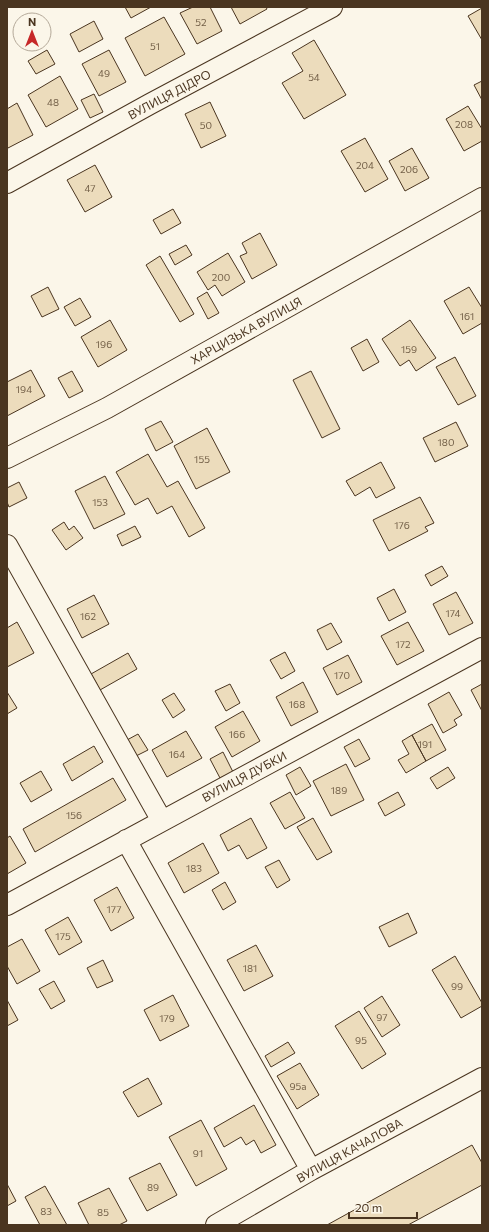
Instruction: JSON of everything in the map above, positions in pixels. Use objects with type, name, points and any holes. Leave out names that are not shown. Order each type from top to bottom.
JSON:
[{"type":"street","name":"ВУЛИЦЯ ДІДРО","points":[[7,183],[150,104],[332,7]]},
{"type":"street","name":"ХАРЦИЗЬКА ВУЛИЦЯ","points":[[7,458],[107,408],[482,198]]},
{"type":"street","points":[[7,545],[162,821]]},
{"type":"street","name":"ВУЛИЦЯ ДУБКИ","points":[[7,905],[482,648]]},
{"type":"street","points":[[126,840],[311,1170]]},
{"type":"street","name":"ВУЛИЦЯ КАЧАЛОВА","points":[[216,1225],[311,1170],[482,1078]]},
{"type":"building","points":[[125,7],[151,7],[131,18]]},
{"type":"building","points":[[193,7],[210,7],[222,31],[197,44],[180,13]]},
{"type":"building","points":[[231,7],[266,7],[267,9],[240,24]]},
{"type":"building","points":[[482,8],[482,40],[468,16]]},
{"type":"building","points":[[164,17],[185,54],[145,76],[125,38]]},
{"type":"building","points":[[94,21],[103,39],[79,52],[70,34]]},
{"type":"building","points":[[314,40],[346,95],[304,119],[282,83],[303,71],[292,53]]},
{"type":"building","points":[[109,50],[126,82],[99,96],[82,64]]},
{"type":"building","points":[[44,52],[48,52],[55,64],[36,74],[28,61]]},
{"type":"building","points":[[60,76],[78,109],[46,127],[28,95]]},
{"type":"building","points":[[482,81],[482,100],[474,85]]},
{"type":"building","points":[[94,94],[103,112],[90,118],[81,100]]},
{"type":"building","points":[[210,102],[226,136],[201,148],[185,114]]},
{"type":"building","points":[[17,103],[33,135],[8,148],[7,109]]},
{"type":"building","points":[[468,106],[482,129],[482,141],[464,151],[446,119]]},
{"type":"building","points":[[365,138],[388,179],[365,192],[341,151]]},
{"type":"building","points":[[412,148],[429,178],[405,191],[389,161]]},
{"type":"building","points":[[95,165],[112,197],[85,212],[67,180]]},
{"type":"building","points":[[173,209],[181,223],[161,234],[153,220]]},
{"type":"building","points":[[260,233],[277,265],[252,279],[240,256],[247,253],[242,243]]},
{"type":"building","points":[[186,245],[192,255],[175,265],[169,254]]},
{"type":"building","points":[[228,253],[245,282],[222,296],[215,285],[208,290],[197,272]]},
{"type":"building","points":[[160,256],[194,314],[180,322],[146,265]]},
{"type":"building","points":[[48,287],[59,309],[42,317],[31,296]]},
{"type":"building","points":[[469,287],[482,308],[482,323],[463,334],[444,301]]},
{"type":"building","points":[[207,292],[219,313],[208,319],[197,298]]},
{"type":"building","points":[[80,298],[91,317],[75,326],[64,307]]},
{"type":"building","points":[[110,320],[127,350],[98,367],[81,337]]},
{"type":"building","points":[[410,320],[436,358],[416,371],[409,360],[400,366],[382,339]]},
{"type":"building","points":[[367,339],[379,362],[363,371],[351,348]]},
{"type":"building","points":[[455,357],[476,396],[458,405],[436,367]]},
{"type":"building","points":[[31,370],[45,396],[7,416],[7,382]]},
{"type":"building","points":[[72,371],[83,391],[69,398],[58,378]]},
{"type":"building","points":[[311,371],[340,429],[322,438],[293,380]]},
{"type":"building","points":[[161,421],[173,442],[156,451],[145,429]]},
{"type":"building","points":[[456,422],[468,446],[435,462],[423,438]]},
{"type":"building","points":[[207,428],[230,472],[196,489],[174,446]]},
{"type":"building","points":[[148,454],[167,487],[178,481],[205,528],[189,537],[172,506],[157,514],[148,498],[135,505],[116,472]]},
{"type":"building","points":[[381,462],[395,488],[376,498],[370,487],[355,496],[346,481]]},
{"type":"building","points":[[105,476],[125,514],[94,529],[75,491]]},
{"type":"building","points":[[19,482],[27,498],[9,507],[7,502],[7,488]]},
{"type":"building","points":[[420,497],[434,523],[425,527],[428,531],[389,551],[373,520]]},
{"type":"building","points":[[64,522],[69,530],[74,526],[83,538],[66,550],[52,530]]},
{"type":"building","points":[[135,526],[141,537],[122,546],[117,535]]},
{"type":"building","points":[[442,566],[448,576],[431,586],[425,575]]},
{"type":"building","points":[[394,589],[406,612],[389,621],[377,598]]},
{"type":"building","points":[[456,592],[473,623],[449,635],[433,604]]},
{"type":"building","points":[[94,595],[109,624],[82,638],[67,609]]},
{"type":"building","points":[[17,622],[34,653],[7,667],[7,628]]},
{"type":"building","points":[[408,622],[424,651],[397,665],[381,636]]},
{"type":"building","points":[[331,623],[342,642],[327,650],[317,630]]},
{"type":"building","points":[[285,652],[295,671],[281,679],[270,660]]},
{"type":"building","points":[[128,653],[137,669],[100,690],[91,674]]},
{"type":"building","points":[[348,655],[362,682],[337,695],[323,668]]},
{"type":"building","points":[[303,682],[318,712],[291,726],[276,697]]},
{"type":"building","points":[[230,684],[240,703],[226,711],[215,691]]},
{"type":"building","points":[[482,684],[482,711],[471,690]]},
{"type":"building","points":[[7,692],[17,708],[7,714]]},
{"type":"building","points":[[449,692],[462,715],[454,720],[457,725],[443,733],[428,704]]},
{"type":"building","points":[[174,693],[185,710],[173,718],[162,700]]},
{"type":"building","points":[[243,711],[260,741],[232,757],[215,727]]},
{"type":"building","points":[[432,724],[446,750],[426,761],[412,735]]},
{"type":"building","points":[[186,731],[202,758],[167,777],[152,750]]},
{"type":"building","points":[[138,734],[148,750],[136,756],[127,740]]},
{"type":"building","points":[[412,735],[426,761],[406,773],[398,760],[409,754],[402,741]]},
{"type":"building","points":[[359,739],[370,759],[355,767],[344,747]]},
{"type":"building","points":[[94,746],[103,762],[72,781],[63,764]]},
{"type":"building","points":[[223,752],[233,772],[220,778],[210,759]]},
{"type":"building","points":[[346,764],[364,800],[331,816],[313,781]]},
{"type":"building","points":[[300,767],[311,786],[296,795],[286,775]]},
{"type":"building","points":[[448,767],[455,778],[437,789],[430,778]]},
{"type":"building","points":[[41,771],[52,790],[31,802],[20,783]]},
{"type":"building","points":[[113,778],[126,800],[35,852],[23,829]]},
{"type":"building","points":[[290,792],[305,818],[285,829],[270,803]]},
{"type":"building","points":[[398,792],[405,805],[385,816],[378,803]]},
{"type":"building","points":[[251,818],[267,848],[247,859],[239,845],[228,851],[220,835]]},
{"type":"building","points":[[313,818],[332,852],[317,860],[297,827]]},
{"type":"building","points":[[10,836],[26,863],[7,874],[7,838]]},
{"type":"building","points":[[203,843],[219,873],[184,893],[168,863]]},
{"type":"building","points":[[279,860],[290,880],[277,888],[265,867]]},
{"type":"building","points":[[225,882],[236,902],[223,910],[212,890]]},
{"type":"building","points":[[117,887],[134,918],[111,931],[94,900]]},
{"type":"building","points":[[408,913],[417,933],[389,947],[379,927]]},
{"type":"building","points":[[68,917],[82,942],[59,955],[45,930]]},
{"type":"building","points":[[22,939],[40,971],[17,984],[7,966],[7,947]]},
{"type":"building","points":[[256,945],[273,976],[244,991],[227,960]]},
{"type":"building","points":[[455,956],[482,1003],[482,1006],[461,1018],[432,970]]},
{"type":"building","points":[[103,960],[113,981],[97,988],[87,968]]},
{"type":"building","points":[[54,981],[65,1001],[51,1009],[39,989]]},
{"type":"building","points":[[173,995],[189,1026],[160,1041],[144,1010]]},
{"type":"building","points":[[382,996],[400,1025],[382,1037],[364,1008]]},
{"type":"building","points":[[7,1000],[18,1020],[7,1026]]},
{"type":"building","points":[[359,1011],[386,1054],[362,1069],[335,1026]]},
{"type":"building","points":[[288,1042],[295,1053],[271,1067],[265,1056]]},
{"type":"building","points":[[300,1063],[319,1095],[297,1109],[277,1076]]},
{"type":"building","points":[[148,1078],[162,1104],[138,1117],[123,1092]]},
{"type":"building","points":[[254,1105],[276,1145],[261,1153],[254,1140],[246,1145],[241,1137],[224,1147],[214,1128]]},
{"type":"building","points":[[201,1120],[227,1169],[196,1186],[169,1137]]},
{"type":"building","points":[[472,1145],[482,1163],[482,1185],[408,1225],[327,1225]]},
{"type":"building","points":[[160,1163],[177,1195],[147,1211],[129,1178]]},
{"type":"building","points":[[7,1184],[16,1201],[7,1206]]},
{"type":"building","points":[[45,1186],[67,1225],[40,1225],[25,1197]]},
{"type":"building","points":[[109,1188],[127,1221],[119,1225],[89,1225],[78,1203]]}]
